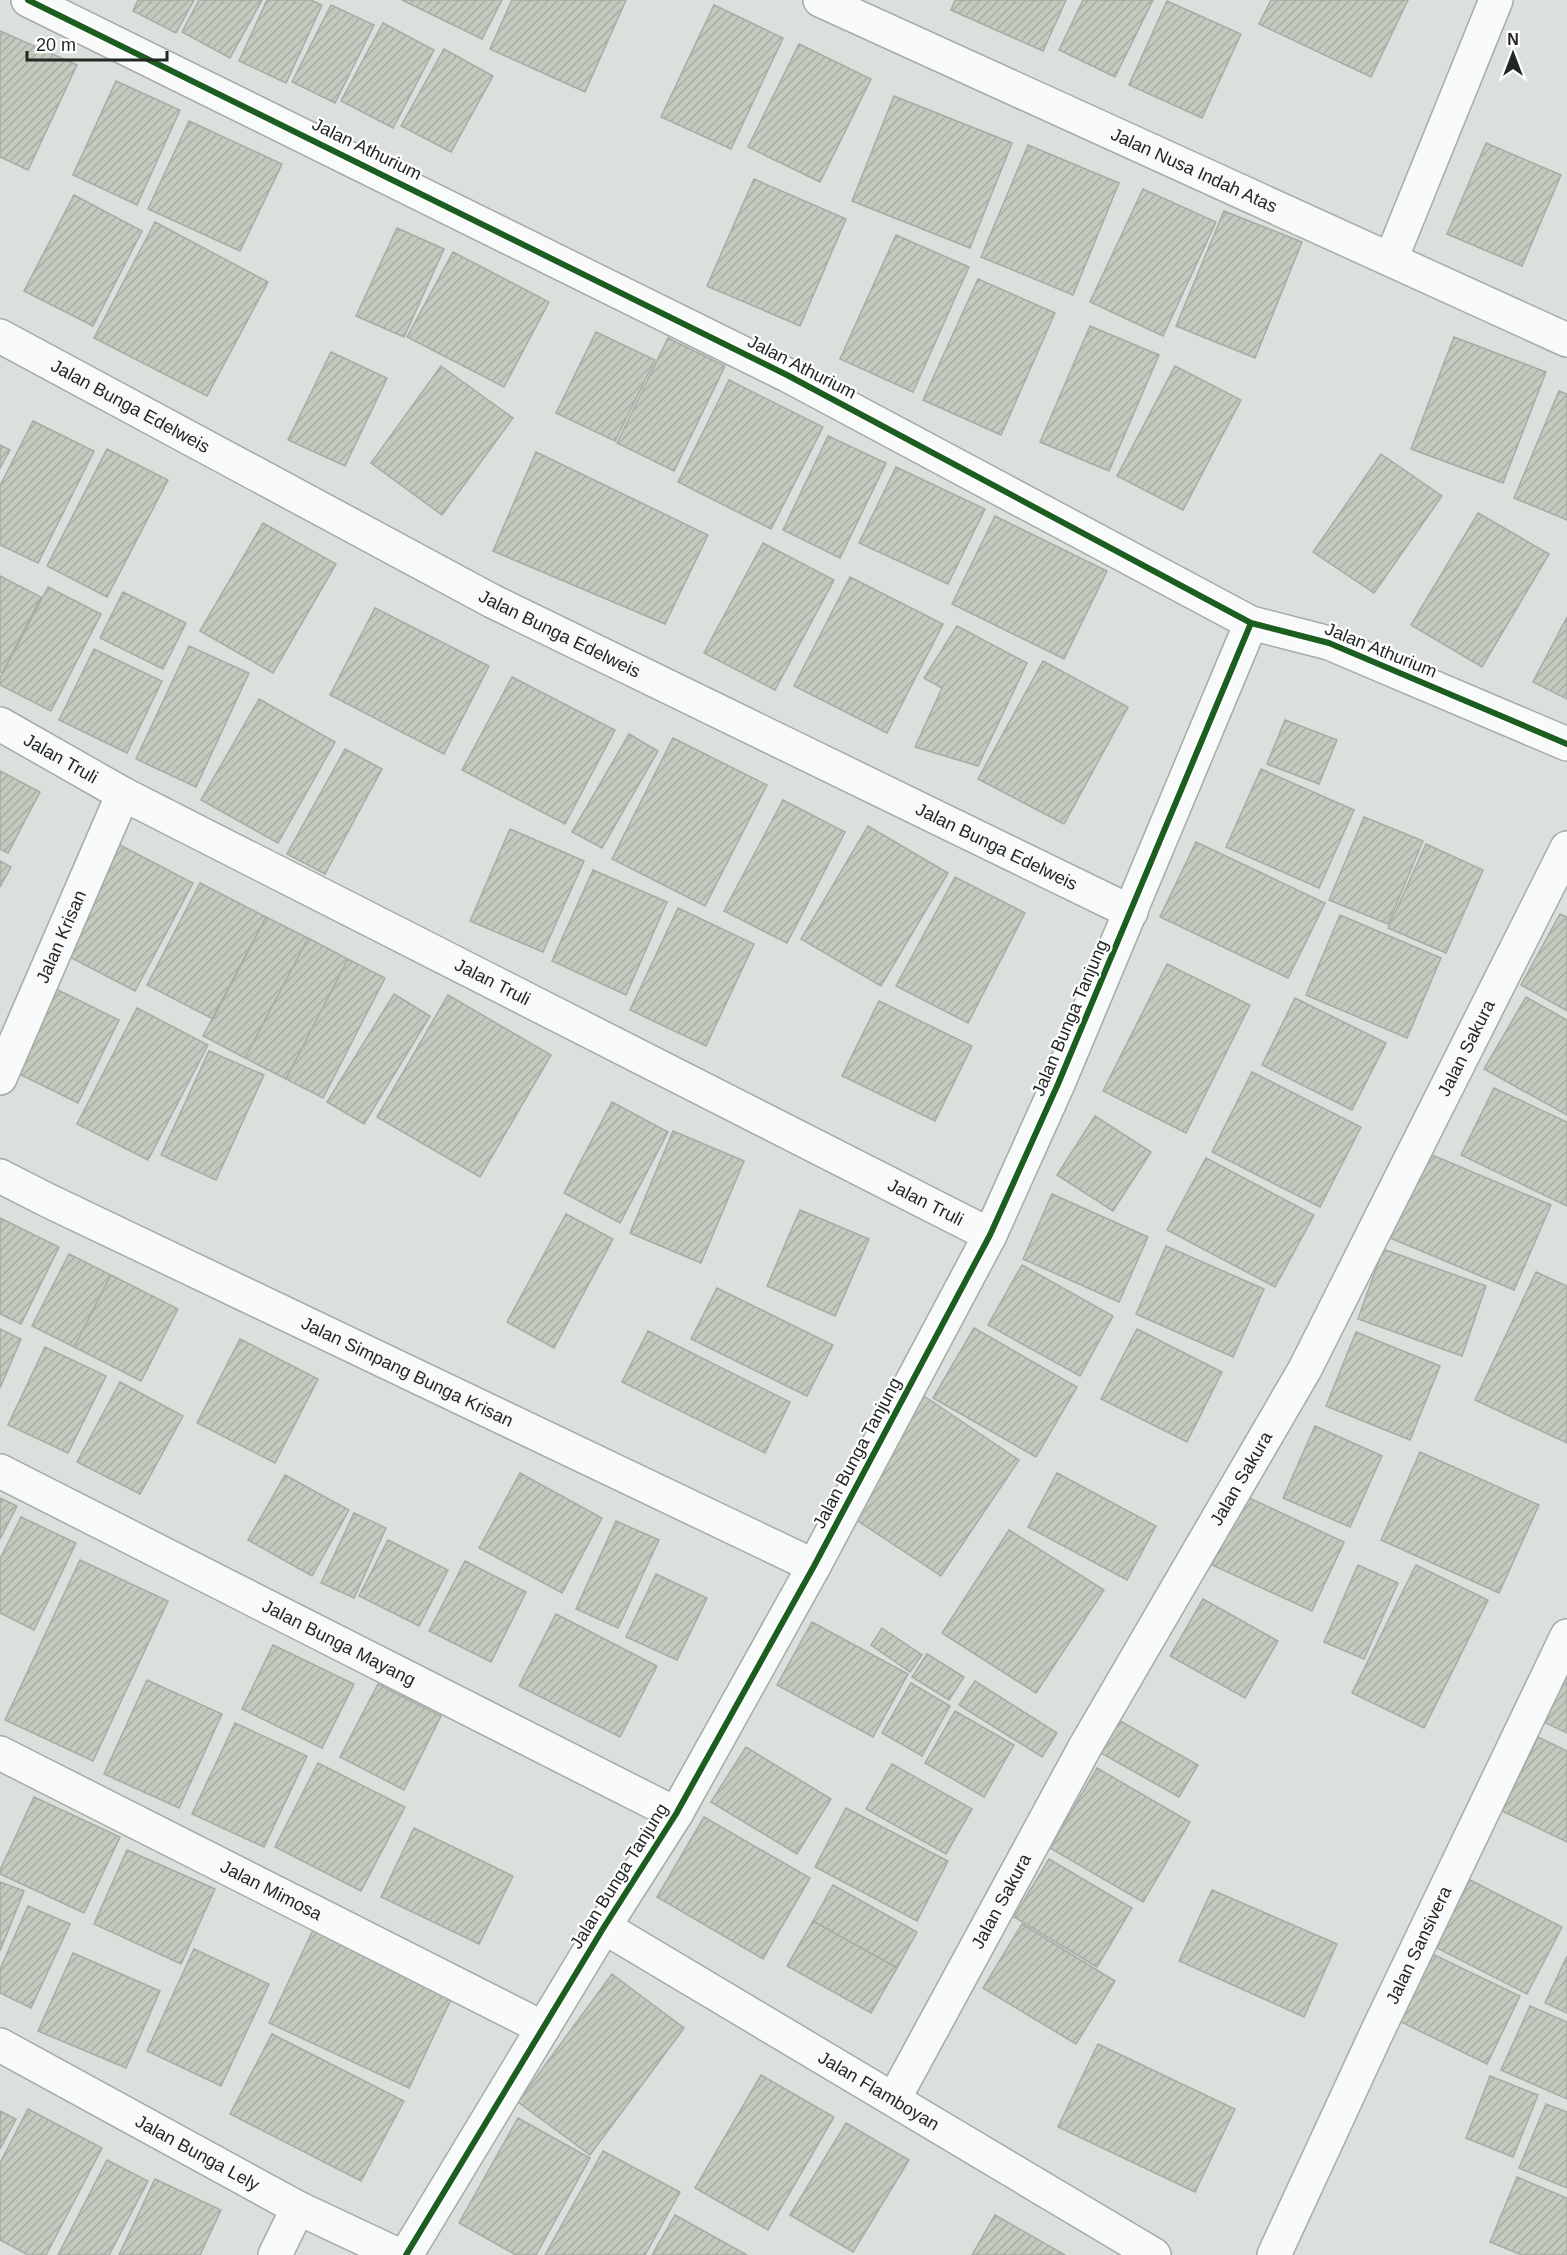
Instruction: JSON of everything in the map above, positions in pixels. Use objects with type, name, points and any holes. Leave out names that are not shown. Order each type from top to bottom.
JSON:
[{"type":"street","name":"Jalan Athurium","points":[[28,0],[787,375],[1251,623],[1329,643],[1567,744]]},
{"type":"street","name":"Jalan Nusa Indah Atas","points":[[820,0],[1567,340]]},
{"type":"street","points":[[1390,259],[1496,0]]},
{"type":"street","name":"Jalan Bunga Edelweis","points":[[0,336],[492,601],[1131,912]]},
{"type":"street","name":"Jalan Bunga Tanjung","points":[[406,2255],[604,1927],[676,1814],[814,1566],[990,1235],[1058,1084],[1251,623]]},
{"type":"street","name":"Jalan Truli","points":[[0,724],[123,794],[990,1235]]},
{"type":"street","name":"Jalan Krisan","points":[[0,1078],[123,794]]},
{"type":"street","name":"Jalan Sakura","points":[[894,2099],[1085,1747],[1305,1369],[1567,848]]},
{"type":"street","name":"Jalan Simpang Bunga Krisan","points":[[0,1176],[814,1566]]},
{"type":"street","name":"Jalan Bunga Mayang","points":[[0,1471],[676,1814]]},
{"type":"street","name":"Jalan Sansivera","points":[[1274,2255],[1378,2030],[1567,1636]]},
{"type":"street","name":"Jalan Mimosa","points":[[0,1753],[543,2028]]},
{"type":"street","name":"Jalan Flamboyan","points":[[604,1927],[1154,2255]]},
{"type":"street","name":"Jalan Bunga Lely","points":[[0,2045],[298,2208],[399,2255]]},
{"type":"street","points":[[275,2255],[298,2208]]},
{"type":"building","points":[[138,0],[194,0],[176,33],[133,11]]},
{"type":"building","points":[[199,0],[262,0],[230,58],[182,32]]},
{"type":"building","points":[[267,0],[311,0],[322,5],[286,83],[239,61]]},
{"type":"building","points":[[402,0],[502,0],[482,39]]},
{"type":"building","points":[[512,0],[626,0],[585,92],[490,49]]},
{"type":"building","points":[[955,0],[1066,0],[1043,51],[951,10]]},
{"type":"building","points":[[1083,0],[1153,0],[1115,77],[1059,50]]},
{"type":"building","points":[[1271,0],[1408,0],[1371,77],[1259,24]]},
{"type":"building","points":[[1167,1],[1241,34],[1202,118],[1129,85]]},
{"type":"building","points":[[331,5],[374,25],[335,103],[292,82]]},
{"type":"building","points":[[714,5],[783,38],[731,149],[661,117]]},
{"type":"building","points":[[383,23],[434,50],[393,128],[341,101]]},
{"type":"building","points":[[0,31],[77,65],[28,170],[0,157]]},
{"type":"building","points":[[799,44],[871,79],[820,182],[748,147]]},
{"type":"building","points":[[444,49],[493,76],[451,152],[401,126]]},
{"type":"building","points":[[116,81],[180,110],[137,205],[73,175]]},
{"type":"building","points":[[894,96],[1012,143],[970,248],[852,201]]},
{"type":"building","points":[[189,121],[282,164],[240,251],[148,209]]},
{"type":"building","points":[[1486,143],[1561,175],[1522,266],[1447,234]]},
{"type":"building","points":[[1028,145],[1119,183],[1073,295],[981,257]]},
{"type":"building","points":[[754,179],[846,219],[800,326],[707,286]]},
{"type":"building","points":[[1143,189],[1216,222],[1163,336],[1090,302]]},
{"type":"building","points":[[74,195],[142,231],[93,326],[24,291]]},
{"type":"building","points":[[1224,211],[1302,242],[1255,358],[1176,326]]},
{"type":"building","points":[[155,222],[268,282],[207,396],[94,338]]},
{"type":"building","points":[[397,228],[444,249],[404,337],[356,316]]},
{"type":"building","points":[[896,235],[969,267],[913,392],[840,359]]},
{"type":"building","points":[[453,252],[549,302],[504,387],[407,337]]},
{"type":"building","points":[[978,279],[1055,313],[1001,435],[923,400]]},
{"type":"building","points":[[1090,326],[1159,355],[1109,471],[1040,442]]},
{"type":"building","points":[[596,332],[655,360],[615,441],[556,413]]},
{"type":"building","points":[[1454,337],[1546,372],[1503,483],[1411,449]]},
{"type":"building","points":[[668,338],[725,366],[674,471],[617,443]]},
{"type":"building","points":[[331,352],[387,378],[345,466],[288,440]]},
{"type":"building","points":[[441,366],[513,418],[442,515],[371,463]]},
{"type":"building","points":[[1175,366],[1241,400],[1183,510],[1117,476]]},
{"type":"building","points":[[729,380],[823,427],[771,529],[678,482]]},
{"type":"building","points":[[1559,391],[1567,394],[1567,520],[1514,498]]},
{"type":"building","points":[[33,421],[94,451],[38,563],[0,545],[0,486]]},
{"type":"building","points":[[828,436],[886,463],[840,558],[783,530]]},
{"type":"building","points":[[0,445],[10,450],[0,468]]},
{"type":"building","points":[[107,449],[168,480],[107,597],[47,566]]},
{"type":"building","points":[[536,452],[708,535],[665,624],[493,551]]},
{"type":"building","points":[[1381,454],[1442,496],[1374,593],[1313,552]]},
{"type":"building","points":[[896,467],[985,509],[948,584],[859,543]]},
{"type":"building","points":[[1478,513],[1549,554],[1482,667],[1411,625]]},
{"type":"building","points":[[995,516],[1107,571],[1064,659],[952,604]]},
{"type":"building","points":[[263,523],[336,564],[273,673],[200,631]]},
{"type":"building","points":[[763,543],[834,580],[775,690],[704,653]]},
{"type":"building","points":[[0,576],[41,597],[2,673],[0,672]]},
{"type":"building","points":[[850,577],[943,624],[887,733],[794,686]]},
{"type":"building","points":[[48,587],[101,614],[51,711],[0,685],[0,678]]},
{"type":"building","points":[[123,592],[186,623],[163,669],[100,638]]},
{"type":"building","points":[[375,608],[489,666],[444,754],[330,695]]},
{"type":"building","points":[[1567,617],[1567,699],[1533,682]]},
{"type":"building","points":[[957,626],[1027,663],[978,766],[915,747],[942,688],[924,678]]},
{"type":"building","points":[[189,646],[249,673],[196,787],[136,759]]},
{"type":"building","points":[[94,649],[162,681],[127,753],[59,720]]},
{"type":"building","points":[[1043,661],[1128,707],[1064,824],[978,779]]},
{"type":"building","points":[[512,677],[615,730],[565,824],[462,770]]},
{"type":"building","points":[[259,699],[335,742],[278,843],[201,800]]},
{"type":"building","points":[[1285,720],[1337,740],[1319,784],[1267,764]]},
{"type":"building","points":[[629,734],[658,751],[602,848],[572,832]]},
{"type":"building","points":[[673,738],[767,785],[705,906],[612,859]]},
{"type":"building","points":[[345,749],[382,769],[325,874],[287,854]]},
{"type":"building","points":[[1261,769],[1354,810],[1319,888],[1226,847]]},
{"type":"building","points":[[0,771],[40,792],[8,853],[0,849]]},
{"type":"building","points":[[783,800],[845,832],[787,943],[724,911]]},
{"type":"building","points":[[1364,817],[1423,841],[1388,924],[1329,900]]},
{"type":"building","points":[[868,826],[948,873],[881,986],[801,939]]},
{"type":"building","points":[[510,829],[584,861],[543,952],[470,921]]},
{"type":"building","points":[[1196,842],[1325,903],[1288,978],[1160,917]]},
{"type":"building","points":[[116,843],[193,883],[135,991],[58,951]]},
{"type":"building","points":[[1426,844],[1483,870],[1446,953],[1388,928]]},
{"type":"building","points":[[0,861],[11,867],[0,887]]},
{"type":"building","points":[[593,870],[667,902],[626,995],[552,961]]},
{"type":"building","points":[[955,877],[1025,913],[968,1023],[896,986]]},
{"type":"building","points":[[200,883],[266,917],[213,1019],[147,985]]},
{"type":"building","points":[[678,908],[754,944],[706,1046],[630,1010]]},
{"type":"building","points":[[1560,914],[1567,917],[1567,1011],[1521,985]]},
{"type":"building","points":[[1340,915],[1441,958],[1407,1038],[1306,995]]},
{"type":"building","points":[[266,917],[308,938],[245,1058],[203,1036]]},
{"type":"building","points":[[308,938],[348,959],[286,1079],[245,1058]]},
{"type":"building","points":[[348,959],[385,978],[323,1098],[286,1079]]},
{"type":"building","points":[[1167,964],[1250,1005],[1186,1133],[1103,1091]]},
{"type":"building","points":[[56,989],[119,1020],[78,1103],[15,1072]]},
{"type":"building","points":[[394,994],[430,1016],[364,1124],[327,1102]]},
{"type":"building","points":[[448,995],[551,1055],[480,1177],[377,1117]]},
{"type":"building","points":[[1526,997],[1567,1020],[1567,1115],[1484,1069]]},
{"type":"building","points":[[1295,998],[1386,1043],[1352,1110],[1262,1065]]},
{"type":"building","points":[[879,1001],[972,1046],[935,1121],[842,1076]]},
{"type":"building","points":[[137,1008],[208,1045],[148,1160],[77,1124]]},
{"type":"building","points":[[209,1051],[264,1075],[216,1180],[161,1155]]},
{"type":"building","points":[[1252,1072],[1361,1127],[1320,1207],[1212,1152]]},
{"type":"building","points":[[1494,1088],[1567,1122],[1567,1206],[1461,1155]]},
{"type":"building","points":[[612,1102],[668,1132],[620,1223],[564,1193]]},
{"type":"building","points":[[1095,1116],[1151,1152],[1113,1211],[1057,1175]]},
{"type":"building","points":[[673,1131],[744,1161],[701,1263],[630,1233]]},
{"type":"building","points":[[1425,1152],[1551,1205],[1514,1290],[1388,1237]]},
{"type":"building","points":[[1206,1158],[1314,1215],[1275,1287],[1167,1230]]},
{"type":"building","points":[[1052,1194],[1148,1237],[1119,1302],[1023,1259]]},
{"type":"building","points":[[800,1210],[869,1239],[835,1316],[767,1286]]},
{"type":"building","points":[[566,1214],[613,1239],[554,1348],[507,1322]]},
{"type":"building","points":[[0,1218],[59,1247],[21,1324],[0,1314]]},
{"type":"building","points":[[1166,1246],[1264,1289],[1233,1357],[1136,1314]]},
{"type":"building","points":[[1383,1249],[1486,1286],[1462,1356],[1358,1319]]},
{"type":"building","points":[[69,1254],[111,1275],[74,1347],[32,1326]]},
{"type":"building","points":[[1022,1265],[1113,1316],[1080,1376],[988,1325]]},
{"type":"building","points":[[1536,1272],[1567,1286],[1567,1443],[1475,1400]]},
{"type":"building","points":[[111,1275],[178,1309],[141,1381],[74,1347]]},
{"type":"building","points":[[717,1288],[833,1345],[807,1396],[691,1339]]},
{"type":"building","points":[[974,1328],[1077,1387],[1036,1457],[933,1398]]},
{"type":"building","points":[[0,1329],[21,1339],[0,1388]]},
{"type":"building","points":[[1137,1329],[1222,1372],[1187,1442],[1101,1399]]},
{"type":"building","points":[[648,1331],[790,1402],[765,1453],[622,1382]]},
{"type":"building","points":[[1356,1332],[1440,1366],[1410,1440],[1326,1406]]},
{"type":"building","points":[[240,1339],[318,1379],[275,1463],[197,1423]]},
{"type":"building","points":[[45,1347],[106,1376],[68,1453],[8,1425]]},
{"type":"building","points":[[120,1382],[183,1416],[140,1494],[77,1462]]},
{"type":"building","points":[[924,1396],[1019,1460],[941,1576],[846,1513]]},
{"type":"building","points":[[1315,1426],[1382,1456],[1350,1527],[1283,1498]]},
{"type":"building","points":[[1420,1452],[1539,1505],[1499,1593],[1381,1540]]},
{"type":"building","points":[[520,1473],[602,1518],[562,1593],[479,1548]]},
{"type":"building","points":[[1057,1473],[1156,1526],[1127,1580],[1028,1527]]},
{"type":"building","points":[[285,1475],[349,1510],[312,1576],[248,1540]]},
{"type":"building","points":[[1245,1496],[1344,1542],[1312,1611],[1212,1565]]},
{"type":"building","points":[[0,1498],[17,1506],[0,1539]]},
{"type":"building","points":[[354,1513],[386,1528],[354,1598],[321,1583]]},
{"type":"building","points":[[21,1517],[76,1543],[34,1630],[0,1613],[0,1559]]},
{"type":"building","points":[[616,1521],[659,1540],[618,1628],[576,1609]]},
{"type":"building","points":[[1009,1530],[1104,1590],[1036,1693],[942,1633]]},
{"type":"building","points":[[388,1540],[448,1570],[419,1626],[359,1596]]},
{"type":"building","points":[[80,1560],[168,1601],[93,1761],[5,1720]]},
{"type":"building","points":[[465,1561],[526,1592],[491,1662],[429,1631]]},
{"type":"building","points":[[1358,1565],[1398,1583],[1364,1659],[1324,1642]]},
{"type":"building","points":[[1416,1565],[1488,1600],[1424,1728],[1352,1693]]},
{"type":"building","points":[[656,1574],[707,1598],[677,1660],[626,1637]]},
{"type":"building","points":[[1203,1599],[1278,1641],[1245,1698],[1170,1656]]},
{"type":"building","points":[[556,1614],[657,1666],[620,1737],[519,1686]]},
{"type":"building","points":[[812,1622],[908,1674],[873,1737],[777,1685]]},
{"type":"building","points":[[882,1628],[922,1655],[910,1672],[871,1645]]},
{"type":"building","points":[[273,1645],[354,1684],[322,1748],[242,1709]]},
{"type":"building","points":[[927,1654],[964,1677],[949,1700],[912,1677]]},
{"type":"building","points":[[1567,1664],[1567,1733],[1539,1720]]},
{"type":"building","points":[[147,1680],[222,1714],[179,1808],[104,1774]]},
{"type":"building","points":[[975,1681],[1057,1733],[1042,1757],[959,1705]]},
{"type":"building","points":[[911,1683],[950,1706],[922,1756],[882,1733]]},
{"type":"building","points":[[378,1684],[441,1716],[404,1790],[340,1757]]},
{"type":"building","points":[[955,1711],[1014,1745],[984,1797],[925,1763]]},
{"type":"building","points":[[1113,1717],[1198,1765],[1179,1797],[1094,1749]]},
{"type":"building","points":[[235,1723],[307,1756],[264,1847],[192,1814]]},
{"type":"building","points":[[1538,1737],[1567,1751],[1567,1842],[1502,1811]]},
{"type":"building","points":[[746,1747],[831,1799],[797,1854],[711,1802]]},
{"type":"building","points":[[318,1763],[405,1807],[361,1891],[275,1847]]},
{"type":"building","points":[[892,1764],[972,1809],[946,1854],[866,1809]]},
{"type":"building","points":[[1097,1768],[1190,1822],[1143,1902],[1050,1848]]},
{"type":"building","points":[[34,1797],[120,1837],[84,1913],[0,1874]]},
{"type":"building","points":[[846,1808],[948,1861],[917,1921],[815,1867]]},
{"type":"building","points":[[704,1817],[810,1878],[763,1959],[657,1897]]},
{"type":"building","points":[[414,1828],[513,1876],[479,1944],[381,1897]]},
{"type":"building","points":[[127,1850],[215,1889],[181,1964],[94,1924]]},
{"type":"building","points":[[1049,1859],[1132,1908],[1097,1967],[1014,1917]]},
{"type":"building","points":[[1470,1880],[1562,1927],[1527,1994],[1435,1947]]},
{"type":"building","points":[[0,1882],[24,1891],[0,1951]]},
{"type":"building","points":[[833,1885],[917,1932],[897,1968],[813,1921]]},
{"type":"building","points":[[1212,1890],[1337,1944],[1304,2017],[1179,1961]]},
{"type":"building","points":[[28,1906],[70,1924],[31,2008],[0,1993],[0,1969]]},
{"type":"building","points":[[813,1921],[897,1968],[871,2013],[787,1966]]},
{"type":"building","points":[[1022,1924],[1115,1981],[1076,2044],[983,1988]]},
{"type":"building","points":[[313,1930],[453,1995],[409,2088],[269,2023]]},
{"type":"building","points":[[194,1949],[269,1984],[221,2086],[147,2051]]},
{"type":"building","points":[[1426,1951],[1520,1996],[1487,2064],[1393,2018]]},
{"type":"building","points":[[73,1953],[160,1991],[126,2068],[38,2031]]},
{"type":"building","points":[[1567,1956],[1567,2013],[1545,2003]]},
{"type":"building","points":[[612,1974],[684,2028],[590,2155],[518,2102]]},
{"type":"building","points":[[1530,2006],[1567,2022],[1567,2099],[1501,2070]]},
{"type":"building","points":[[272,2034],[404,2101],[361,2181],[230,2114]]},
{"type":"building","points":[[1098,2044],[1235,2109],[1195,2192],[1058,2127]]},
{"type":"building","points":[[761,2075],[834,2117],[768,2230],[695,2188]]},
{"type":"building","points":[[1490,2076],[1538,2095],[1513,2157],[1466,2138]]},
{"type":"building","points":[[1546,2104],[1567,2112],[1567,2188],[1519,2168]]},
{"type":"building","points":[[28,2109],[102,2148],[46,2255],[28,2255],[0,2240],[0,2163]]},
{"type":"building","points":[[0,2111],[16,2119],[0,2149]]},
{"type":"building","points":[[518,2118],[590,2158],[536,2255],[516,2255],[459,2223]]},
{"type":"building","points":[[846,2123],[909,2160],[853,2252],[790,2215]]},
{"type":"building","points":[[603,2151],[680,2192],[645,2255],[545,2255]]},
{"type":"building","points":[[107,2160],[148,2181],[109,2255],[58,2255]]},
{"type":"building","points":[[1517,2177],[1567,2198],[1567,2255],[1522,2255],[1490,2242]]},
{"type":"building","points":[[155,2179],[221,2210],[200,2255],[119,2255]]},
{"type":"building","points":[[675,2215],[747,2255],[652,2255]]},
{"type":"building","points":[[995,2215],[1065,2255],[972,2255]]},
{"type":"cycle path","points":[[28,0],[787,375],[1251,623],[1329,643],[1567,744]]},
{"type":"cycle path","points":[[406,2255],[604,1927],[676,1814],[814,1566],[990,1235],[1058,1084],[1251,623]]}]
